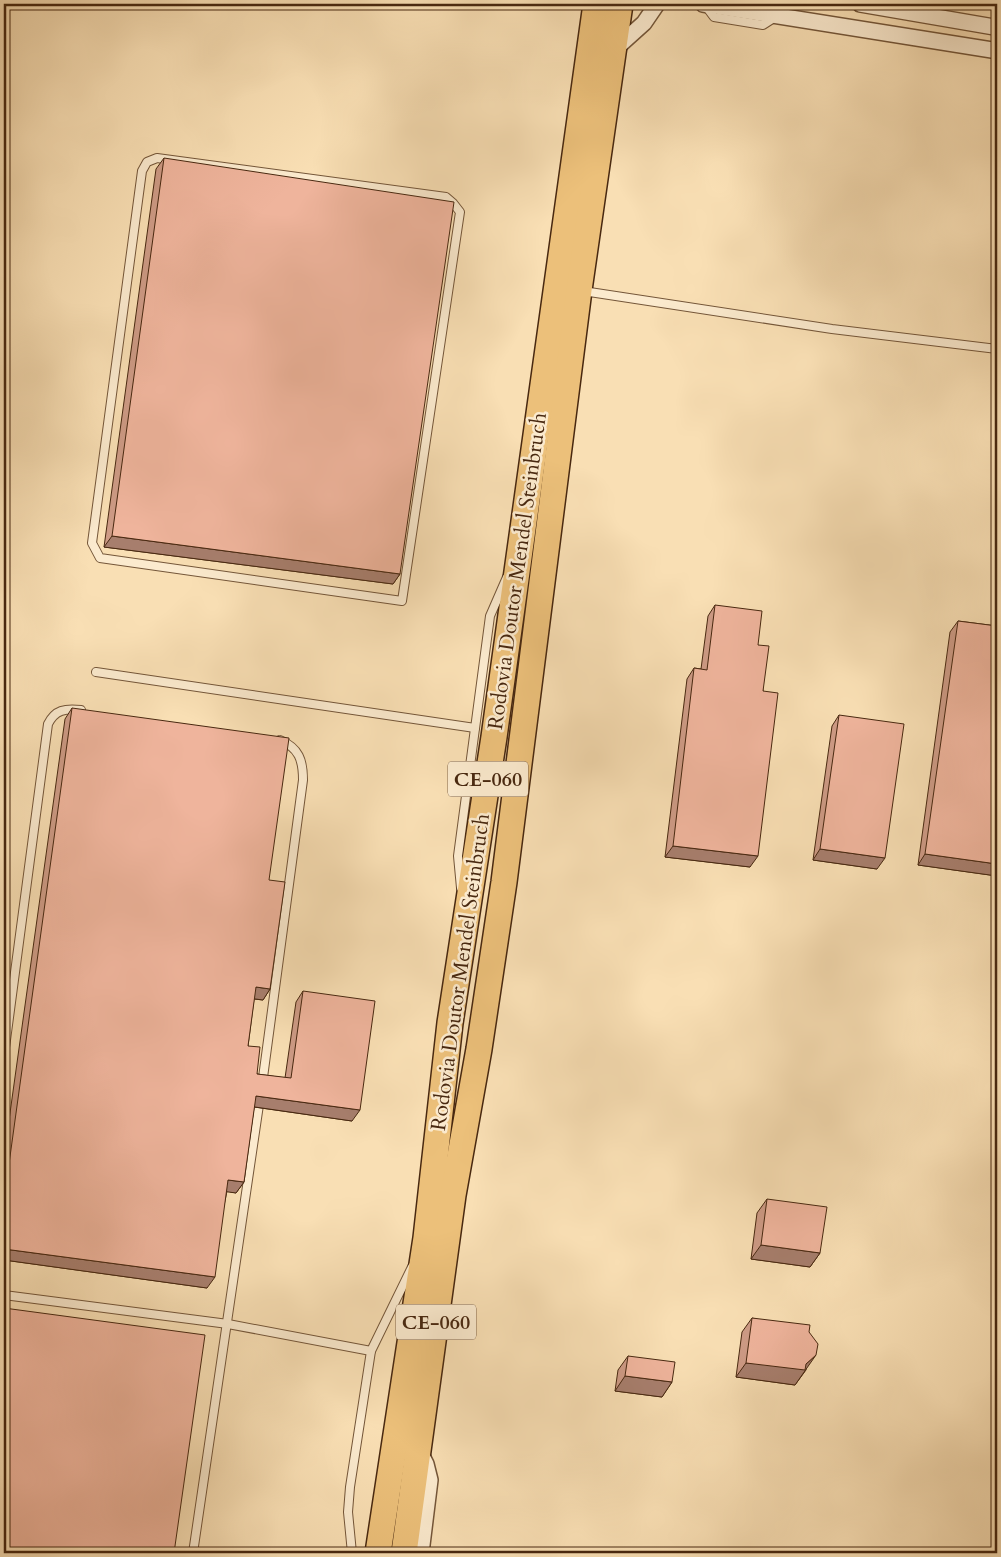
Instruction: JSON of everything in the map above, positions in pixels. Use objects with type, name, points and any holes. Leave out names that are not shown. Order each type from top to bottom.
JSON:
[{"type":"highway","name":"Rodovia Doutor Mendel Steinbruch","points":[[378,1553],[426,1238],[450,1023],[494,737],[596,4]]},
{"type":"highway","name":"Rodovia Doutor Mendel Steinbruch","points":[[404,1553],[453,1194],[479,1049],[504,882],[578,290],[620,4]]},
{"type":"street","points":[[613,51],[644,23],[657,4]]},
{"type":"street","points":[[704,4],[776,10],[995,55],[991,42],[996,25],[860,4]]},
{"type":"street","points":[[418,1450],[426,1464],[430,1480],[421,1553]]},
{"type":"lane","points":[[157,158],[446,198],[460,212],[402,602],[100,558],[92,543],[142,172],[147,162],[157,158]]},
{"type":"lane","points":[[578,290],[832,328],[997,349]]},
{"type":"lane","points":[[467,912],[461,887],[458,856],[490,616],[505,581],[520,554]]},
{"type":"lane","points":[[96,672],[476,728]]},
{"type":"lane","points":[[4,1055],[48,724],[55,713],[61,710],[90,711]]},
{"type":"lane","points":[[193,1553],[228,1324],[304,780],[299,754],[287,743],[271,738]]},
{"type":"lane","points":[[352,1553],[348,1512],[350,1488],[371,1351],[426,1238]]},
{"type":"lane","points":[[4,1296],[228,1324],[371,1351]]},
{"type":"building","points":[[164,158],[454,202],[400,574],[112,536]]},
{"type":"building","points":[[715,605],[762,611],[758,645],[769,646],[763,691],[778,693],[758,856],[673,846],[694,668],[707,670]]},
{"type":"building","points":[[958,621],[997,626],[997,864],[925,854]]},
{"type":"building","points":[[72,708],[289,738],[269,880],[285,882],[270,989],[256,987],[248,1046],[260,1047],[257,1074],[291,1078],[303,991],[375,1001],[360,1110],[256,1096],[244,1182],[228,1180],[215,1277],[4,1249],[4,1200]]},
{"type":"building","points":[[839,715],[904,724],[885,858],[820,849]]},
{"type":"building","points":[[767,1199],[827,1207],[820,1253],[761,1245]]},
{"type":"building","points":[[4,1308],[205,1335],[174,1553],[4,1553]]},
{"type":"building","points":[[752,1318],[810,1325],[809,1332],[818,1344],[816,1355],[806,1364],[805,1370],[746,1363]]},
{"type":"building","points":[[628,1356],[675,1362],[672,1382],[625,1376]]}]
